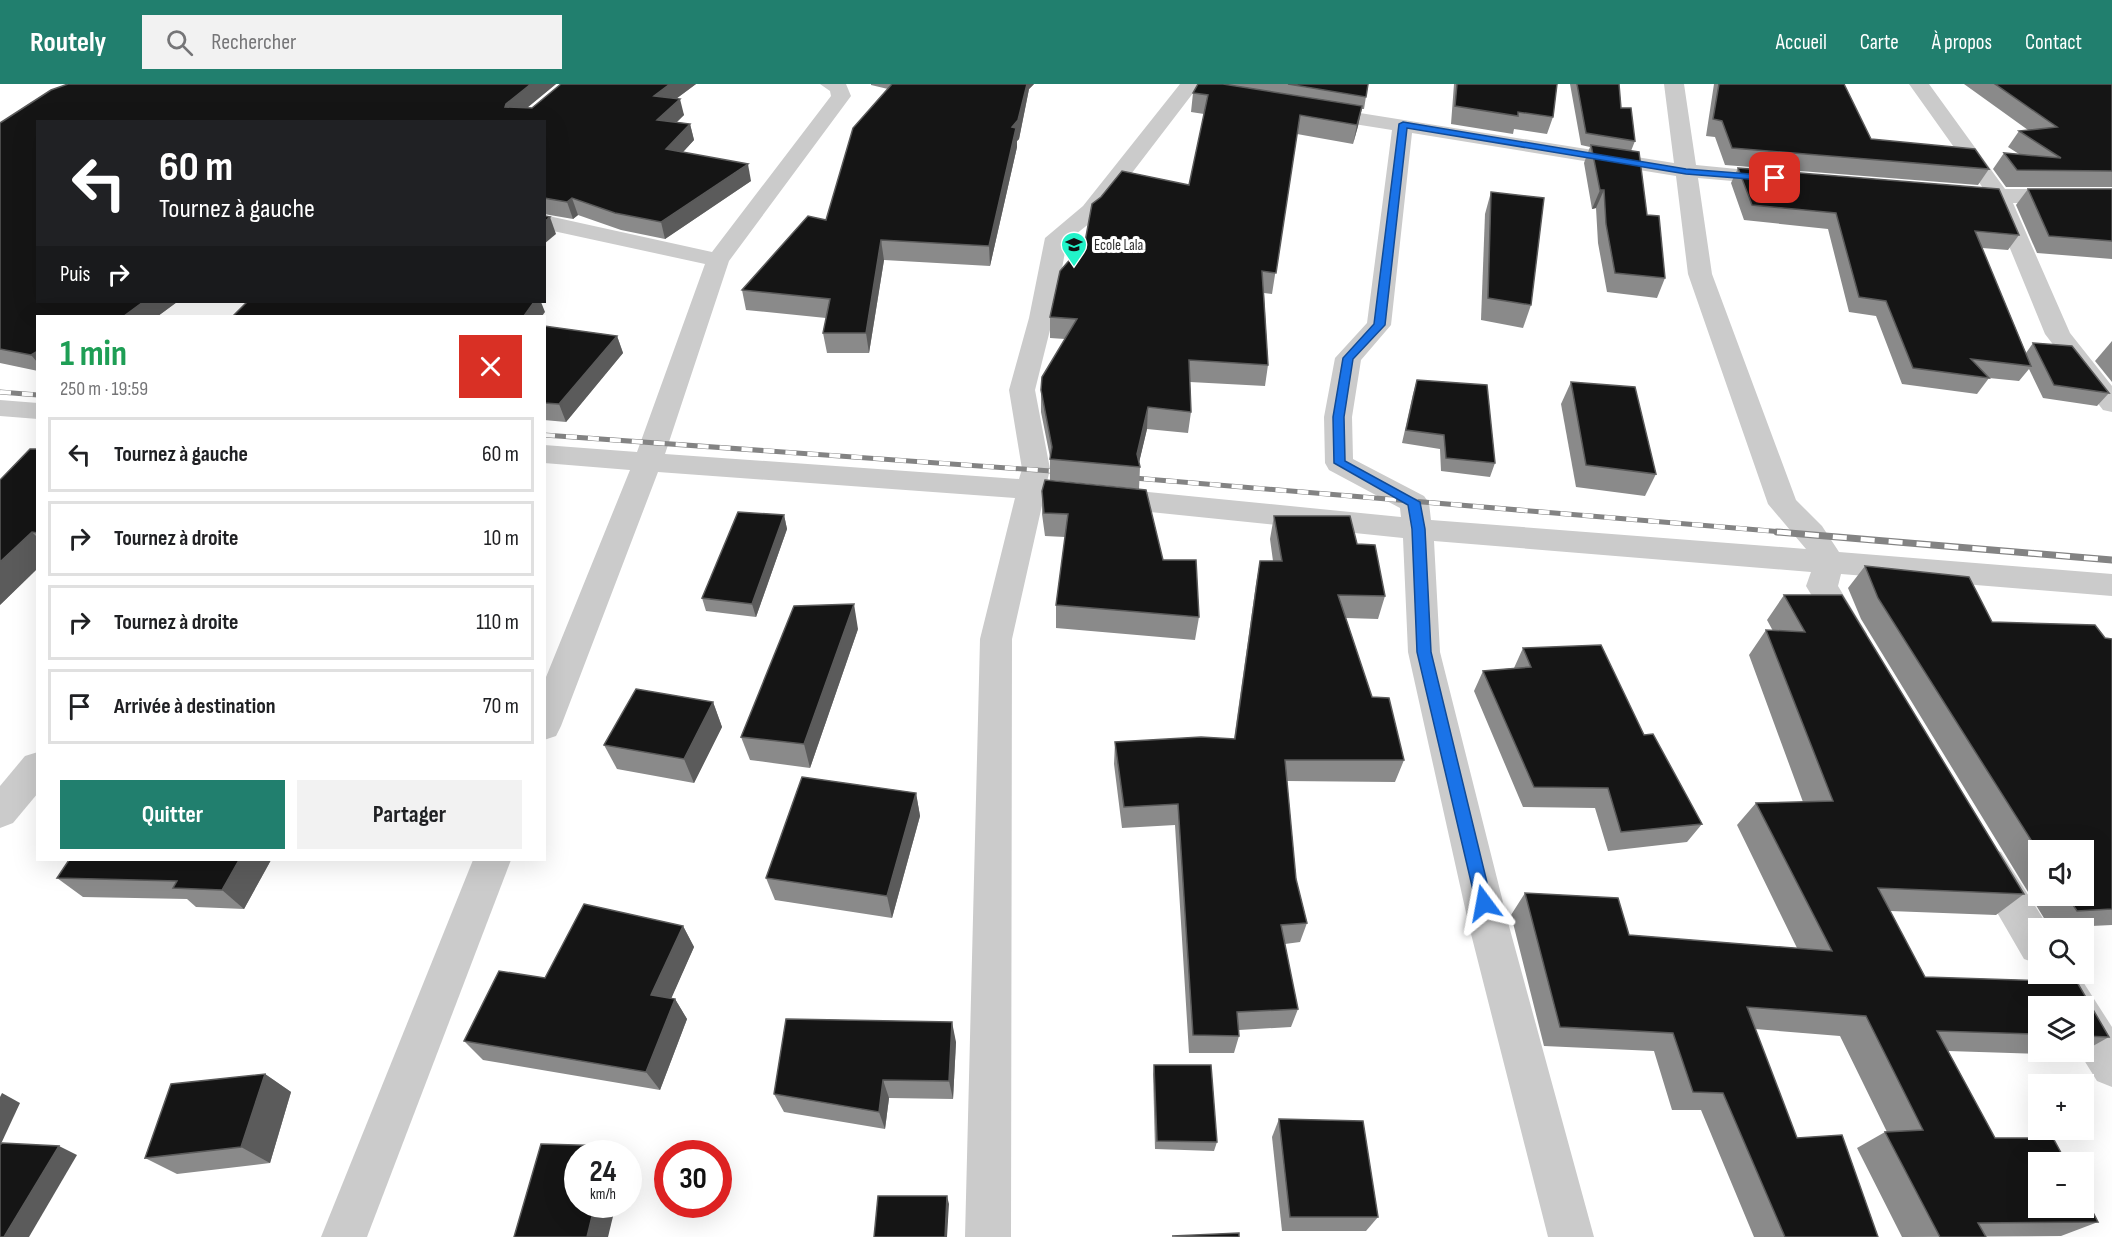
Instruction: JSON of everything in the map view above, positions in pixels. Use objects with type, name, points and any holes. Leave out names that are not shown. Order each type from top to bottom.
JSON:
[{"type":"street","points":[[546,721],[648,461],[718,260],[841,96],[839,88],[830,84]]},
{"type":"street","points":[[1674,84],[1700,274],[1783,504],[1811,533],[1829,561],[1822,586],[1864,657]]},
{"type":"street","points":[[1919,84],[1999,196],[2058,334],[2112,404]]},
{"type":"street","points":[[988,1237],[996,639],[1036,469],[1022,390],[1041,318],[1056,238],[1091,211],[1195,89]]},
{"type":"street","points":[[1301,109],[1686,171],[1802,181]]},
{"type":"street","points":[[1403,124],[1379,325],[1348,358],[1338,417],[1340,463],[1414,502],[1419,529],[1424,652],[1489,926],[1571,1237]]},
{"type":"street","points":[[1941,192],[1999,196],[2112,196]]},
{"type":"street","points":[[546,222],[718,260]]},
{"type":"street","points":[[0,408],[36,411]]},
{"type":"street","points":[[546,454],[1031,490],[1419,529],[2112,585]]},
{"type":"street","points":[[0,812],[36,768]]},
{"type":"street","points":[[1973,838],[2028,929]]},
{"type":"street","points":[[344,1237],[492,861]]},
{"type":"street","points":[[2094,1036],[2112,1066]]},
{"type":"building","points":[[68,84],[531,84],[505,107],[532,108],[561,84],[670,84],[654,96],[680,99],[657,120],[690,124],[666,149],[748,164],[661,222],[615,213],[572,198],[567,202],[546,198],[546,120],[36,120],[36,303],[142,303],[125,315],[36,315],[36,352],[31,355],[0,349],[0,123],[51,90]]},
{"type":"building","points":[[892,84],[1027,84],[1018,120],[1012,127],[1016,128],[989,246],[881,240],[866,333],[823,333],[830,299],[742,290],[808,216],[826,220],[853,128]]},
{"type":"building","points":[[1198,84],[1223,84],[1362,106],[1357,125],[1300,115],[1276,273],[1262,271],[1268,365],[1189,360],[1191,412],[1148,407],[1137,454],[1140,467],[1050,459],[1052,447],[1041,390],[1042,377],[1077,319],[1050,317],[1060,271],[1085,242],[1092,204],[1101,197],[1122,171],[1189,185],[1208,95],[1193,93]]},
{"type":"building","points":[[1288,84],[1368,84],[1366,97]]},
{"type":"building","points":[[1457,84],[1557,84],[1553,117],[1518,112],[1518,116],[1455,106]]},
{"type":"building","points":[[1577,84],[1619,84],[1621,108],[1631,108],[1635,141],[1586,133]]},
{"type":"building","points":[[1719,84],[1844,84],[1871,139],[1975,149],[1989,169],[1732,148],[1722,121],[1713,119]]},
{"type":"building","points":[[1995,84],[2112,84],[2112,171],[2017,170],[2004,153],[2061,158],[2019,131],[2057,127]]},
{"type":"building","points":[[1591,145],[1639,152],[1647,215],[1659,216],[1665,278],[1615,273],[1606,224],[1604,190],[1600,190]]},
{"type":"building","points":[[1738,168],[1999,189],[2019,235],[1975,231],[2031,366],[1971,359],[1989,378],[1913,368],[1886,301],[1859,297],[1836,213],[1752,205]]},
{"type":"building","points":[[2028,189],[2112,189],[2112,241],[2049,236]]},
{"type":"building","points":[[1491,192],[1544,198],[1531,305],[1488,298]]},
{"type":"building","points":[[246,303],[533,303],[525,315],[234,315]]},
{"type":"building","points":[[546,326],[617,336],[559,404],[546,403]]},
{"type":"building","points":[[2033,343],[2072,346],[2109,393],[2054,385]]},
{"type":"building","points":[[1417,380],[1487,385],[1495,463],[1446,458],[1444,435],[1406,430]]},
{"type":"building","points":[[1571,382],[1635,387],[1656,474],[1586,465]]},
{"type":"building","points":[[30,449],[36,449],[36,533],[32,532],[0,562],[0,480]]},
{"type":"building","points":[[1045,480],[1146,490],[1163,560],[1196,560],[1199,617],[1056,605],[1068,514],[1044,513],[1042,491]]},
{"type":"building","points":[[738,512],[784,515],[752,604],[702,598]]},
{"type":"building","points":[[1274,516],[1350,516],[1357,544],[1375,545],[1385,596],[1338,595],[1372,697],[1389,698],[1404,760],[1285,760],[1296,879],[1307,923],[1281,925],[1298,1009],[1237,1012],[1239,1036],[1193,1035],[1178,804],[1124,807],[1115,742],[1201,737],[1235,739],[1260,561],[1282,561]]},
{"type":"building","points":[[1865,566],[1969,577],[1992,622],[2095,625],[2105,638],[2112,639],[2112,909],[2077,911],[2074,906],[2094,906],[2094,840],[2031,840],[1878,598]]},
{"type":"building","points":[[1784,595],[1842,595],[2024,894],[1878,888],[1925,977],[2028,980],[2028,984],[2078,984],[2085,996],[2028,996],[2028,1034],[1937,1031],[1995,1138],[2054,1140],[2061,1152],[2028,1152],[2028,1218],[2094,1218],[2094,1214],[2098,1222],[1978,1223],[1986,1237],[1940,1237],[1885,1132],[1923,1130],[1866,1016],[1747,1007],[1797,1138],[1842,1135],[1878,1237],[1785,1237],[1723,1093],[1693,1092],[1673,1033],[1560,1027],[1525,893],[1618,898],[1629,935],[1832,951],[1756,803],[1833,801],[1766,630],[1805,632]]},
{"type":"building","points":[[854,604],[804,744],[741,737],[794,606]]},
{"type":"building","points":[[1601,645],[1644,735],[1653,734],[1702,824],[1621,832],[1608,788],[1534,787],[1483,671],[1531,667],[1523,648]]},
{"type":"building","points":[[636,689],[713,702],[684,759],[604,745]]},
{"type":"building","points":[[802,777],[916,793],[887,896],[766,878]]},
{"type":"building","points":[[68,861],[238,861],[222,890],[173,888],[177,881],[57,878]]},
{"type":"building","points":[[584,904],[683,926],[651,995],[675,999],[646,1072],[464,1041],[499,971],[545,978]]},
{"type":"building","points":[[2094,1011],[2109,1037],[2094,1036]]},
{"type":"building","points":[[786,1019],[952,1022],[949,1081],[883,1080],[879,1112],[774,1094]]},
{"type":"building","points":[[1154,1065],[1211,1065],[1217,1142],[1157,1141]]},
{"type":"building","points":[[265,1074],[241,1147],[145,1158],[171,1084]]},
{"type":"building","points":[[1279,1119],[1363,1121],[1378,1217],[1290,1217]]},
{"type":"building","points":[[2,1143],[59,1146],[4,1237],[0,1237],[0,1145]]},
{"type":"building","points":[[541,1144],[564,1145],[564,1218],[592,1218],[587,1237],[514,1237]]},
{"type":"building","points":[[878,1196],[947,1196],[945,1237],[874,1237]]},
{"type":"building","points":[[1239,1233],[1239,1237],[1172,1236]]},
{"type":"railway","points":[[0,392],[36,395]]},
{"type":"railway","points":[[546,435],[1065,472]]},
{"type":"railway","points":[[1122,477],[1795,533]]},
{"type":"railway","points":[[1777,532],[2112,560]]},
{"type":"place","name":"Ecole Lala","points":[[1074,268]]},
{"type":"route","points":[[1484,903],[1424,652],[1419,529],[1414,502],[1340,463],[1338,417],[1348,358],[1379,325],[1394,218],[1403,124],[1686,171],[1775,178]]}]
